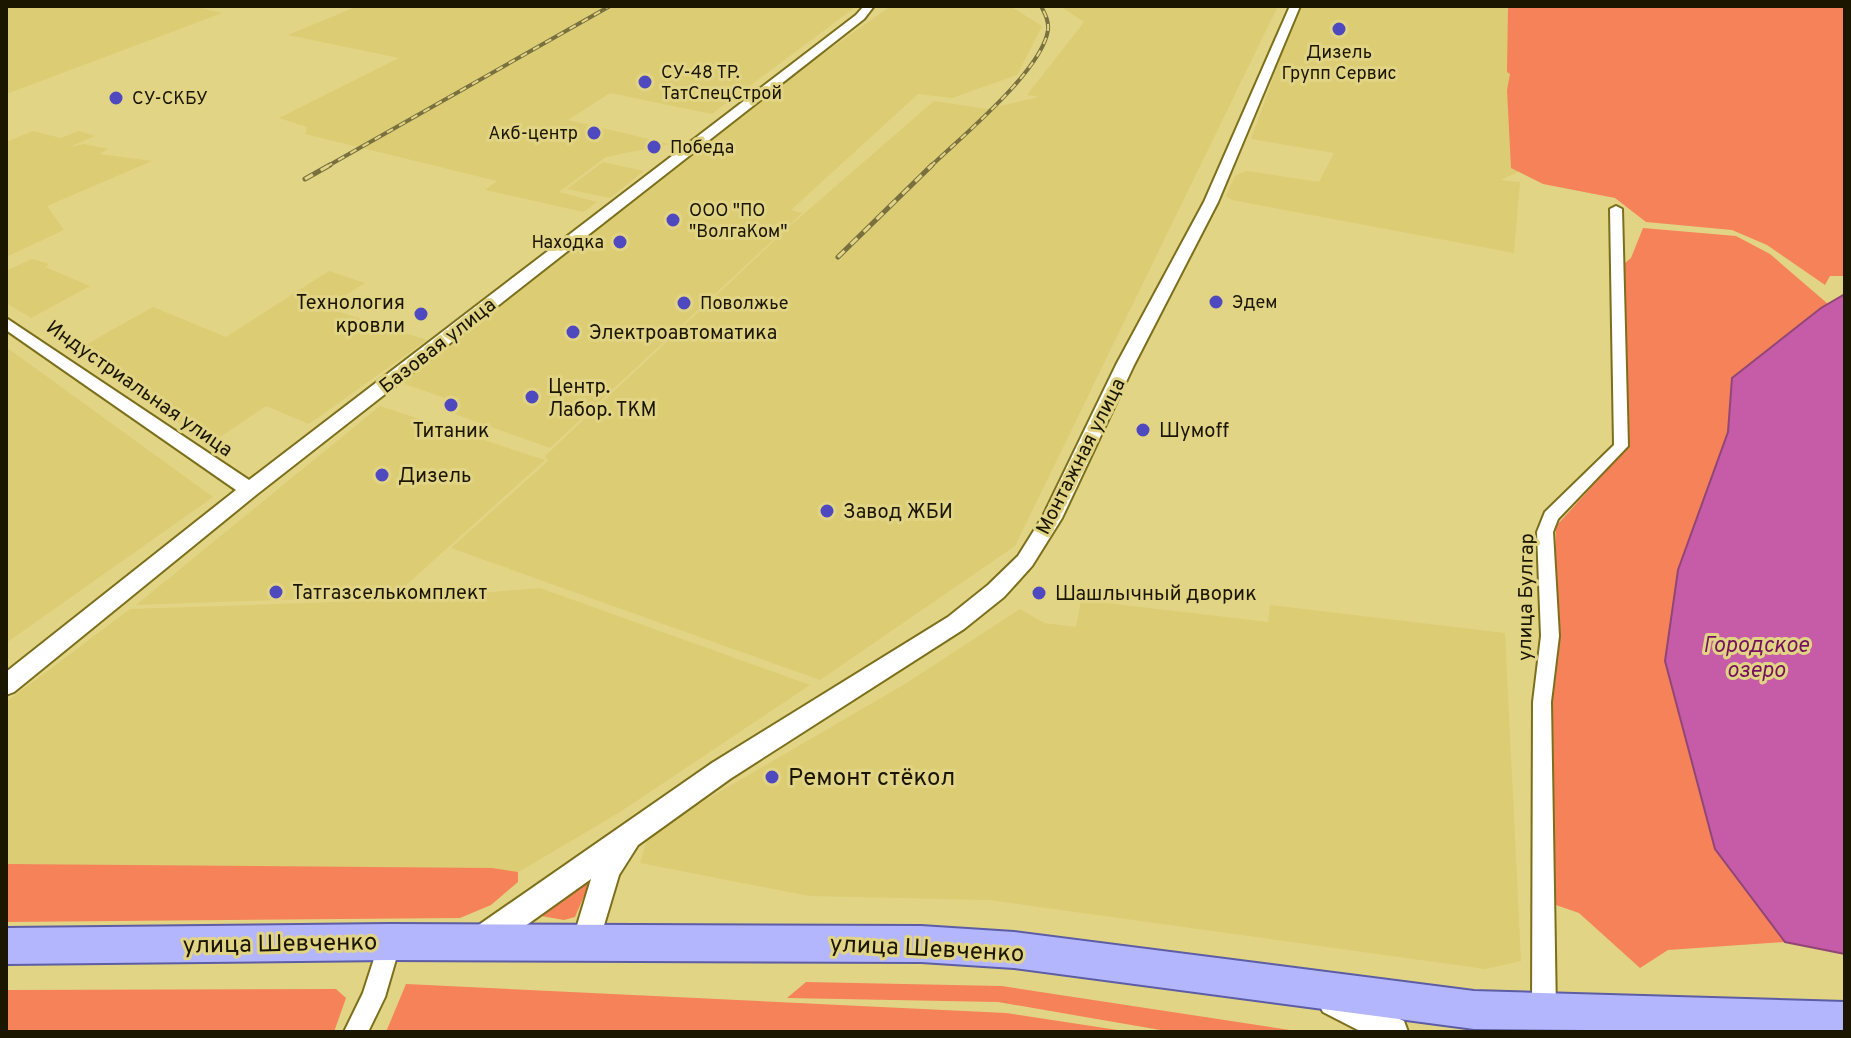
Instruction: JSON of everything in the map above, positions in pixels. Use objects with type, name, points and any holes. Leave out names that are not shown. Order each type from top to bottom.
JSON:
[{"type":"main road","name":"улица Шевченко","points":[[6,946],[586,942],[976,947],[1304,988],[1479,1025],[1544,1014],[1582,1024],[1845,1021]]},
{"type":"street","name":"Базовая улица","points":[[6,685],[249,490],[853,22],[869,6]]},
{"type":"street","name":"Монтажная улица","points":[[479,942],[721,771],[956,623],[996,591],[1025,561],[1052,518],[1125,365],[1211,202],[1295,6]]},
{"type":"street","name":"улица Булгар","points":[[1544,1014],[1542,702],[1550,636],[1545,532],[1551,516],[1621,446],[1616,209]]},
{"type":"street","name":"Индустриальная улица","points":[[6,323],[249,490]]},
{"type":"street","name":"Монтажная улица","points":[[586,942],[607,869],[634,831]]},
{"type":"street","points":[[356,1032],[373,997],[390,942]]},
{"type":"street","points":[[1304,988],[1393,1032]]},
{"type":"shaded area","points":[[6,6],[191,6],[222,13],[6,94]]},
{"type":"shaded area","name":"СУ-48 ТР. ТатСпецСтрой","points":[[358,6],[857,6],[712,114],[610,93],[568,120],[670,144],[606,157],[559,192],[597,202],[584,212],[485,190],[497,181],[305,134],[307,127],[279,118],[399,58],[288,35]]},
{"type":"shaded area","points":[[891,6],[1010,6],[1042,26],[1017,75],[952,98],[918,94],[791,210],[802,213],[550,448],[449,412],[459,403],[402,383],[800,70]]},
{"type":"shaded area","name":"Завод ЖБИ","points":[[1060,6],[1278,6],[1015,546],[820,680],[451,548],[548,461],[545,456],[791,225],[934,101],[986,109],[1039,97],[1027,95],[1084,22]]},
{"type":"shaded area","points":[[1299,6],[1507,6],[1517,77],[1518,172],[1500,180],[1520,182],[1514,253],[1232,200],[1226,196],[1235,176],[1247,171],[1319,182],[1334,153],[1251,139]]},
{"type":"shaded area","points":[[1508,6],[1845,6],[1845,276],[1830,276],[1825,285],[1767,245],[1732,230],[1646,222],[1615,198],[1543,184],[1511,168],[1507,90],[1510,74],[1507,72]]},
{"type":"shaded area","points":[[33,131],[61,138],[79,131],[95,136],[69,147],[84,144],[108,149],[99,154],[152,161],[47,206],[64,230],[6,257],[6,142]]},
{"type":"shaded area","points":[[603,162],[644,171],[610,198],[567,189]]},
{"type":"shaded area","points":[[1643,228],[1736,236],[1770,254],[1828,304],[1732,378],[1728,432],[1678,570],[1715,849],[1785,942],[1668,950],[1640,968],[1579,913],[1553,904],[1546,720],[1556,526],[1625,450],[1620,267],[1631,258]]},
{"type":"shaded area","points":[[32,259],[49,264],[45,267],[90,286],[31,318],[6,303],[6,271]]},
{"type":"shaded area","points":[[329,271],[365,283],[343,297],[349,300],[334,310],[427,340],[309,424],[266,406],[210,444],[73,352],[153,307],[226,337]]},
{"type":"shaded area","points":[[6,347],[213,497],[6,643]]},
{"type":"shaded area","points":[[380,406],[545,460],[394,596],[136,605]]},
{"type":"shaded area","points":[[540,588],[810,685],[620,812],[500,883],[6,876],[6,702],[130,609],[390,600]]},
{"type":"shaded area","points":[[1081,600],[1268,622],[1270,605],[1505,633],[1521,961],[1485,969],[989,900],[809,896],[640,863],[649,833],[905,684],[1020,609],[1044,623],[1076,627]]},
{"type":"shaded area","points":[[6,864],[492,868],[518,872],[518,882],[491,905],[460,918],[6,922]]},
{"type":"shaded area","points":[[592,877],[575,917],[564,920],[541,916],[542,911]]},
{"type":"shaded area","points":[[806,982],[1002,986],[1303,1032],[1172,1032],[998,1002],[787,998]]},
{"type":"shaded area","points":[[406,984],[1006,1013],[1131,1032],[386,1032]]},
{"type":"shaded area","points":[[336,989],[346,998],[334,1032],[6,1032],[6,990]]},
{"type":"water","name":"Городское озеро","points":[[1845,294],[1845,954],[1785,942],[1715,849],[1665,661],[1678,570],[1728,432],[1732,378],[1821,308]]},
{"type":"railway","points":[[326,167],[610,6]]},
{"type":"railway","points":[[930,167],[998,103],[1031,64],[1048,30],[1041,6]]},
{"type":"railway","points":[[305,179],[330,165]]},
{"type":"railway","points":[[838,257],[932,165]]},
{"type":"place","name":"Дизель Групп Сервис","points":[[1339,29]]},
{"type":"place","name":"СУ-48 ТР. ТатСпецСтрой","points":[[645,82]]},
{"type":"place","name":"СУ-СКБУ","points":[[116,98]]},
{"type":"place","name":"Акб-центр","points":[[594,133]]},
{"type":"place","name":"Победа","points":[[654,147]]},
{"type":"place","name":"ООО \"ПО \"ВолгаКом\"","points":[[673,220]]},
{"type":"place","name":"Находка","points":[[620,242]]},
{"type":"place","name":"Эдем","points":[[1216,302]]},
{"type":"place","name":"Поволжье","points":[[684,303]]},
{"type":"place","name":"Технология кровли","points":[[421,314]]},
{"type":"place","name":"Электроавтоматика","points":[[573,332]]},
{"type":"place","name":"Центр. Лабор. ТКМ","points":[[532,397]]},
{"type":"place","name":"Титаник","points":[[451,405]]},
{"type":"place","name":"Шумоff","points":[[1143,430]]},
{"type":"place","name":"Дизель","points":[[382,475]]},
{"type":"place","name":"Завод ЖБИ","points":[[827,511]]},
{"type":"place","name":"Татгазселькомплект","points":[[276,592]]},
{"type":"place","name":"Шашлычный дворик","points":[[1039,593]]},
{"type":"place","name":"Ремонт стёкол","points":[[772,777]]}]
